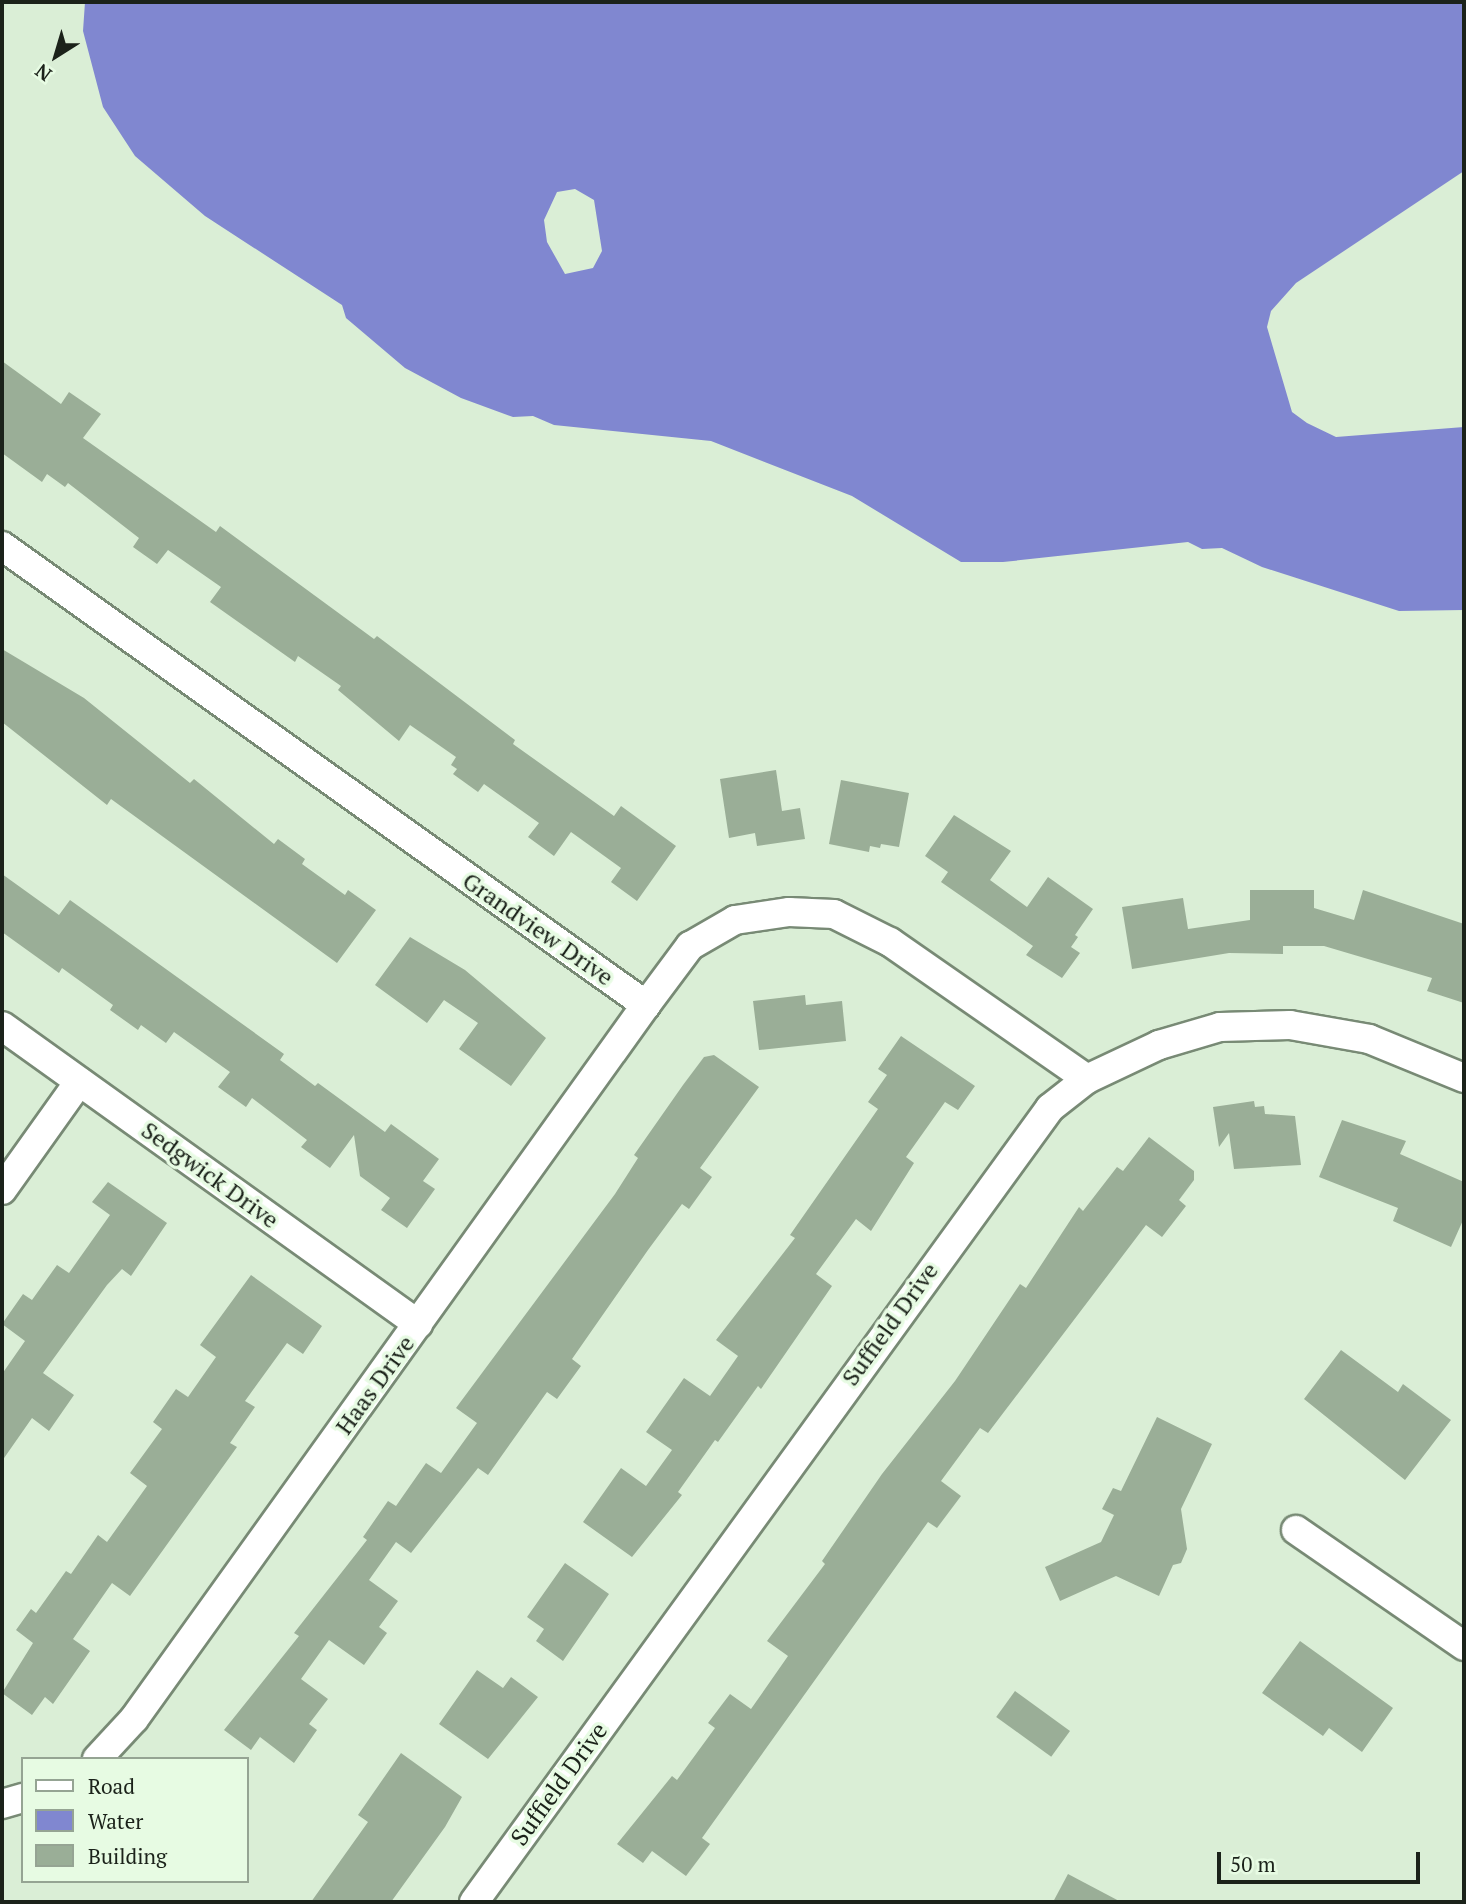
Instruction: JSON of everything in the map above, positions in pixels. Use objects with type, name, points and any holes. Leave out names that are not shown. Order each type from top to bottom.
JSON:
[{"type":"street","name":"Grandview Drive","points":[[2,546],[646,1005]]},
{"type":"street","points":[[646,1005],[690,946],[735,920],[789,912],[834,915],[890,942],[1087,1079]]},
{"type":"street","name":"Haas Drive","points":[[99,1757],[134,1719],[646,1005]]},
{"type":"street","name":"Suffield Drive","points":[[474,1902],[1016,1150],[1050,1108],[1087,1079],[1159,1045],[1220,1027],[1290,1025],[1369,1039],[1464,1077]]},
{"type":"street","name":"Sedgwick Drive","points":[[2,1026],[418,1324]]},
{"type":"street","points":[[2,1191],[79,1082]]},
{"type":"street","points":[[1296,1530],[1464,1646]]},
{"type":"street","points":[[2,1804],[21,1799]]},
{"type":"water","points":[[85,2],[1464,2],[1464,171],[1296,283],[1271,311],[1267,327],[1292,412],[1307,423],[1336,437],[1464,427],[1464,610],[1399,611],[1262,567],[1222,548],[1202,549],[1188,542],[1003,562],[961,562],[852,496],[711,441],[554,425],[533,416],[513,417],[461,398],[405,368],[346,318],[342,305],[205,216],[135,156],[103,107],[83,31]],"holes":[[[575,189],[594,200],[602,251],[593,268],[565,274],[547,242],[544,220],[557,192]]]},
{"type":"building","points":[[2,361],[61,404],[69,392],[101,414],[83,438],[216,532],[220,526],[374,639],[377,636],[515,740],[513,744],[614,816],[621,806],[676,846],[637,901],[611,882],[621,868],[571,832],[554,856],[528,837],[539,823],[484,784],[478,792],[453,774],[457,769],[451,765],[456,757],[410,725],[399,741],[338,690],[341,686],[298,656],[295,662],[210,602],[221,587],[168,550],[157,564],[133,547],[139,538],[68,483],[65,487],[47,474],[42,482],[2,453]]},
{"type":"building","points":[[2,649],[84,698],[190,783],[194,779],[274,844],[278,839],[305,859],[302,864],[345,895],[348,890],[376,910],[337,963],[111,799],[107,805],[2,722]]},
{"type":"building","points":[[776,770],[782,811],[800,808],[805,839],[757,846],[755,833],[729,838],[720,779]]},
{"type":"building","points":[[841,780],[909,793],[899,847],[881,844],[880,848],[870,846],[869,852],[829,844]]},
{"type":"building","points":[[954,815],[1011,851],[990,880],[1027,907],[1048,877],[1093,909],[1075,935],[1078,937],[1071,947],[1080,953],[1062,978],[1026,955],[1033,946],[941,882],[948,872],[925,856]]},
{"type":"building","points":[[2,874],[59,915],[70,900],[284,1054],[280,1060],[315,1086],[318,1083],[385,1132],[391,1124],[439,1159],[423,1181],[435,1189],[407,1228],[381,1210],[390,1198],[360,1176],[354,1135],[330,1168],[301,1147],[307,1140],[252,1098],[246,1107],[218,1087],[230,1072],[174,1032],[166,1043],[141,1025],[138,1030],[110,1010],[113,1005],[62,968],[59,973],[2,932]]},
{"type":"building","points":[[1250,890],[1314,890],[1314,908],[1354,920],[1363,890],[1464,924],[1464,1003],[1427,991],[1432,978],[1324,946],[1283,946],[1283,954],[1229,953],[1132,969],[1122,907],[1183,898],[1188,929],[1250,920]]},
{"type":"building","points":[[410,937],[465,970],[546,1038],[511,1086],[459,1049],[478,1023],[444,1000],[427,1023],[375,985]]},
{"type":"building","points":[[805,995],[806,1005],[842,1001],[846,1041],[759,1050],[753,1001]]},
{"type":"building","points":[[901,1036],[975,1086],[958,1110],[945,1102],[906,1157],[914,1163],[871,1231],[856,1219],[816,1274],[832,1286],[761,1389],[758,1386],[718,1442],[715,1440],[678,1492],[682,1495],[632,1557],[583,1522],[621,1468],[646,1486],[672,1450],[646,1432],[684,1378],[710,1396],[738,1356],[716,1340],[795,1238],[790,1235],[878,1109],[868,1102],[887,1075],[878,1069]]},
{"type":"building","points":[[714,1055],[759,1087],[700,1168],[712,1177],[689,1209],[682,1204],[648,1250],[572,1359],[581,1366],[557,1399],[547,1392],[488,1475],[478,1468],[411,1553],[396,1542],[369,1580],[398,1601],[379,1627],[387,1633],[364,1665],[329,1640],[301,1679],[328,1699],[309,1724],[317,1730],[294,1763],[260,1737],[251,1750],[224,1730],[299,1636],[294,1633],[367,1540],[363,1537],[388,1501],[396,1506],[426,1463],[441,1473],[477,1423],[456,1408],[615,1194],[638,1158],[634,1155],[683,1085],[704,1057]]},
{"type":"building","points":[[1254,1101],[1255,1107],[1264,1106],[1265,1114],[1295,1116],[1301,1165],[1234,1169],[1229,1133],[1219,1147],[1213,1107]]},
{"type":"building","points":[[1342,1120],[1406,1141],[1400,1154],[1464,1182],[1464,1218],[1451,1247],[1393,1221],[1398,1208],[1319,1177]]},
{"type":"building","points":[[1149,1137],[1194,1171],[1194,1180],[1179,1200],[1186,1206],[1162,1237],[1146,1225],[988,1433],[980,1428],[941,1481],[961,1496],[937,1528],[928,1522],[702,1838],[710,1844],[686,1876],[652,1851],[643,1863],[617,1844],[672,1776],[677,1780],[715,1728],[708,1723],[730,1694],[751,1709],[788,1656],[767,1641],[825,1564],[822,1561],[882,1474],[955,1381],[1020,1284],[1026,1288],[1079,1207],[1083,1211],[1117,1167],[1123,1171]]},
{"type":"building","points":[[108,1182],[167,1223],[131,1276],[122,1269],[107,1285],[43,1373],[74,1395],[49,1431],[32,1418],[2,1461],[2,1374],[25,1341],[2,1324],[23,1294],[32,1300],[57,1265],[69,1273],[110,1215],[92,1202]]},
{"type":"building","points":[[251,1275],[322,1326],[303,1354],[287,1343],[245,1401],[255,1407],[230,1443],[237,1447],[130,1596],[112,1583],[73,1639],[90,1651],[53,1704],[45,1697],[32,1715],[2,1693],[33,1643],[16,1630],[31,1609],[36,1613],[66,1571],[71,1574],[98,1535],[107,1542],[147,1486],[130,1473],[162,1429],[153,1422],[176,1389],[188,1397],[216,1357],[200,1345]]},
{"type":"building","points":[[1341,1350],[1398,1392],[1403,1384],[1451,1420],[1405,1480],[1304,1399]]},
{"type":"building","points":[[1157,1417],[1212,1444],[1181,1509],[1187,1549],[1181,1563],[1173,1565],[1159,1596],[1116,1576],[1060,1601],[1045,1567],[1101,1542],[1114,1515],[1102,1509],[1113,1488],[1121,1491]]},
{"type":"building","points":[[565,1563],[609,1594],[563,1661],[536,1641],[544,1629],[527,1617]]},
{"type":"building","points":[[1300,1641],[1393,1708],[1362,1752],[1329,1728],[1323,1736],[1262,1693]]},
{"type":"building","points":[[477,1670],[503,1688],[511,1677],[538,1697],[488,1759],[439,1724]]},
{"type":"building","points":[[1015,1691],[1070,1731],[1051,1757],[996,1717]]},
{"type":"building","points":[[401,1753],[462,1797],[445,1827],[391,1902],[311,1902],[368,1822],[358,1815]]},
{"type":"building","points":[[1068,1874],[1121,1902],[1053,1902]]}]
